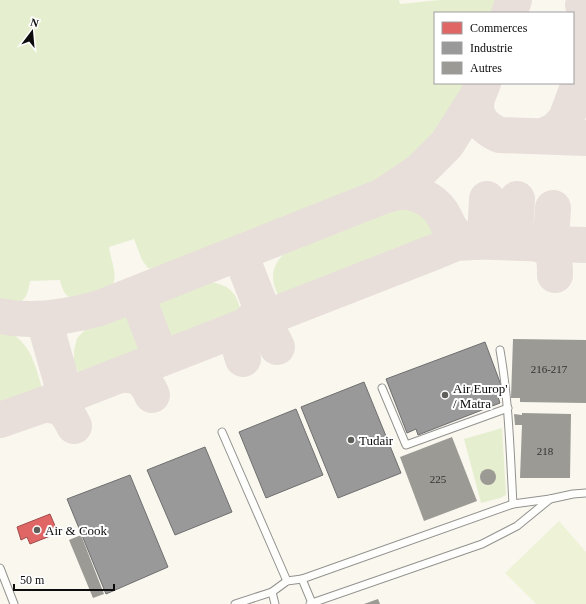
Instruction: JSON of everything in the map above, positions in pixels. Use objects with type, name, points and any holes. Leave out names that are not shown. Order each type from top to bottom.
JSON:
[{"type":"lane","points":[[500,350],[508,408],[513,504]]},
{"type":"lane","points":[[382,388],[406,445],[508,408]]},
{"type":"lane","points":[[222,432],[288,581]]},
{"type":"lane","points":[[235,604],[272,592],[288,581],[302,579],[513,504],[586,493]]},
{"type":"lane","points":[[302,579],[311,604],[482,544],[517,526],[550,499]]},
{"type":"lane","points":[[0,568],[14,604]]},
{"type":"lane","points":[[272,592],[275,604]]},
{"type":"green space","points":[[0,0],[399,0],[400,4],[440,0],[504,0],[500,12],[434,12],[434,84],[471,84],[454,121],[441,139],[404,170],[380,183],[164,270],[148,268],[142,260],[134,239],[109,247],[115,276],[113,284],[107,290],[87,297],[76,299],[68,296],[62,287],[60,280],[30,281],[25,298],[22,301],[13,304],[0,302]]},
{"type":"green space","points":[[395,207],[409,208],[418,212],[428,222],[435,236],[435,240],[281,300],[274,286],[273,274],[278,261],[288,250]]},
{"type":"green space","points":[[206,282],[221,284],[231,291],[238,301],[241,315],[170,344],[154,305],[158,300]]},
{"type":"green space","points":[[130,312],[144,353],[81,377],[74,364],[74,351],[77,338],[86,329]]},
{"type":"green space","points":[[0,331],[12,334],[25,345],[30,353],[44,394],[0,410]]},
{"type":"green space","points":[[502,428],[506,495],[481,503],[464,439]]},
{"type":"green space","points":[[559,521],[586,552],[586,604],[536,604],[505,573]]},
{"type":"building: Commerces","name":"Air & Cook","points":[[50,514],[58,533],[30,544],[27,537],[21,540],[17,527]]},
{"type":"building: Industrie","name":"Air Europ' / Matra","points":[[485,342],[501,385],[495,388],[500,403],[418,435],[416,429],[407,433],[386,379]]},
{"type":"building: Industrie","name":"Tudair","points":[[364,382],[401,473],[338,498],[301,407]]},
{"type":"building: Industrie","points":[[296,409],[323,475],[266,498],[239,432]]},
{"type":"building: Industrie","points":[[205,447],[232,512],[175,535],[147,470]]},
{"type":"building: Industrie","points":[[130,475],[168,567],[106,594],[67,499]]},
{"type":"building: Autres","points":[[513,339],[586,340],[586,403],[520,402],[520,398],[511,398]]},
{"type":"building: Autres","points":[[522,413],[571,414],[570,478],[520,478],[522,425],[515,425],[514,414],[522,415]]},
{"type":"building: Autres","points":[[452,437],[477,501],[424,521],[400,457]]},
{"type":"building: Autres","points":[[485,469],[491,469],[496,474],[494,483],[491,485],[485,485],[480,480],[480,474]]},
{"type":"building: Autres","points":[[81,535],[104,594],[93,598],[69,540]]},
{"type":"building: Autres","points":[[378,599],[380,604],[364,604]]},
{"type":"taxiway","points":[[509,12],[514,0]]},
{"type":"taxiway","points":[[574,33],[586,38]]},
{"type":"taxiway","points":[[543,136],[556,130],[566,119],[586,65]]},
{"type":"taxiway","points":[[0,316],[38,319],[76,314],[100,308],[383,196],[420,171],[447,144],[478,95],[483,84]]},
{"type":"taxiway","points":[[478,95],[476,102],[477,114],[487,128],[499,135],[586,138]]},
{"type":"taxiway","points":[[383,196],[398,192],[410,192],[423,196],[438,208],[450,229],[465,241],[586,245]]},
{"type":"taxiway","points":[[477,242],[485,237],[487,199]]},
{"type":"taxiway","points":[[507,242],[511,242],[515,238],[517,199]]},
{"type":"taxiway","points":[[543,244],[551,239],[553,208]]},
{"type":"taxiway","points":[[0,420],[43,405],[456,243],[473,242]]},
{"type":"taxiway","points":[[538,244],[544,246],[553,255],[555,275]]},
{"type":"taxiway","points":[[246,269],[259,302]]},
{"type":"taxiway","points":[[142,309],[155,343]]},
{"type":"taxiway","points":[[243,359],[239,344],[241,332],[254,318],[258,311]]},
{"type":"taxiway","points":[[248,325],[259,327],[266,331],[272,337],[277,347]]},
{"type":"taxiway","points":[[48,334],[61,380]]},
{"type":"taxiway","points":[[120,375],[132,375],[144,381],[152,395]]},
{"type":"taxiway","points":[[43,405],[59,407],[66,412],[74,426]]},
{"type":"place","name":"Air Europ' / Matra","points":[[445,395]]},
{"type":"place","name":"Tudair","points":[[351,440]]},
{"type":"place","name":"Air & Cook","points":[[37,530]]}]
